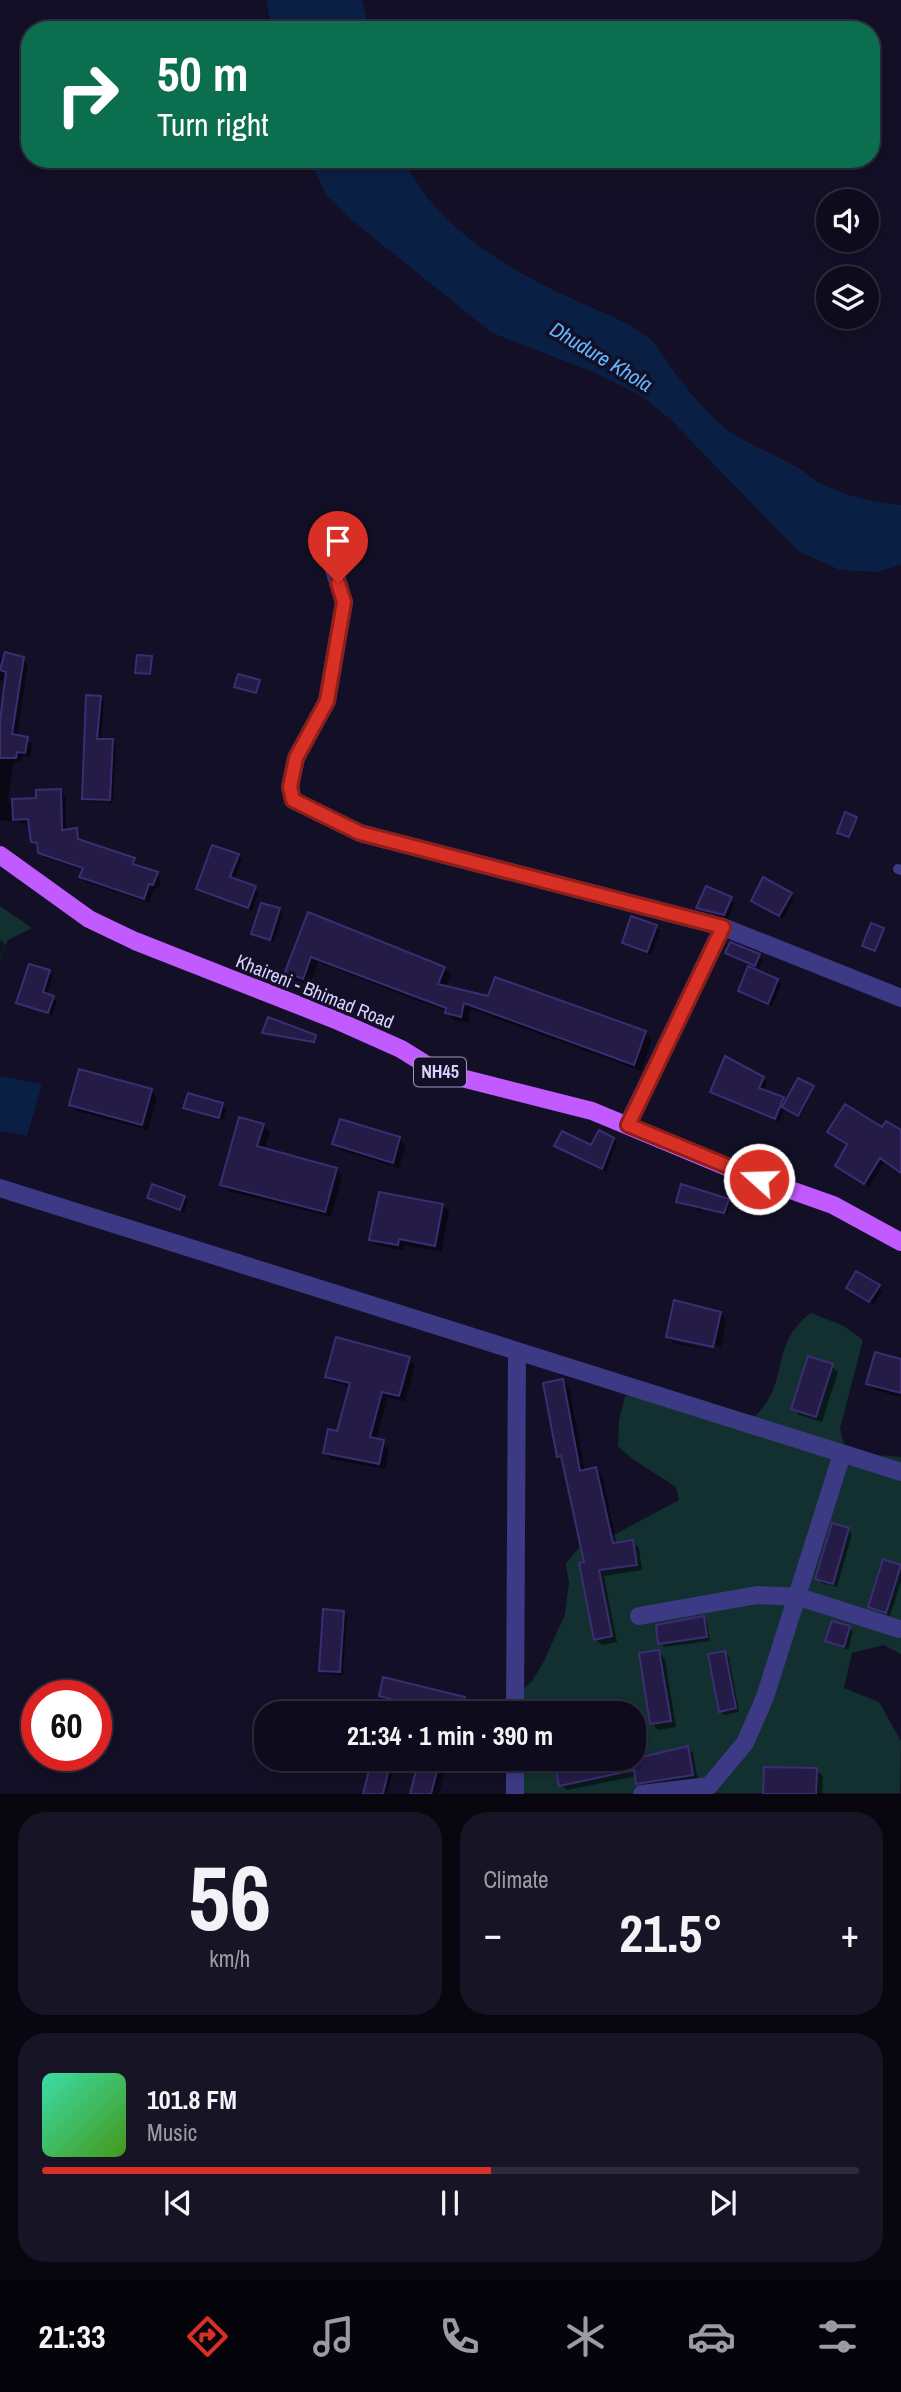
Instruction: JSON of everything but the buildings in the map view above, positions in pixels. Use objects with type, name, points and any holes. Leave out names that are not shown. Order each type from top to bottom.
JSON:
[{"type":"main road","name":"Khaireni - Bhimad Road","points":[[0,855],[89,919],[135,941],[346,1024],[438,1072],[592,1111],[734,1170],[833,1205],[901,1242]]},
{"type":"street","points":[[326,543],[344,602],[327,701],[296,758],[290,787],[293,800],[360,833],[723,927],[901,998]]},
{"type":"street","points":[[628,1125],[723,927]]},
{"type":"street","points":[[0,1188],[901,1472]]},
{"type":"street","points":[[515,1701],[517,1352]]},
{"type":"street","points":[[642,1794],[709,1786],[745,1743],[765,1697],[799,1597],[842,1454]]},
{"type":"street","points":[[639,1615],[757,1595],[799,1597],[899,1629]]},
{"type":"street","points":[[514,1794],[515,1771]]},
{"type":"green space","points":[[0,906],[32,928],[8,940],[0,960]]},
{"type":"green space","points":[[811,1313],[844,1326],[863,1340],[840,1429],[844,1444],[876,1455],[901,1457],[901,1654],[884,1645],[852,1653],[844,1688],[879,1702],[901,1741],[900,1793],[520,1793],[519,1771],[646,1771],[646,1701],[510,1701],[532,1681],[565,1614],[569,1583],[566,1563],[584,1542],[608,1538],[679,1500],[676,1487],[631,1458],[618,1446],[619,1420],[625,1396],[650,1388],[755,1416],[773,1390],[789,1338]]},
{"type":"water","points":[[266,0],[362,0],[368,21],[270,21]]},
{"type":"water","name":"Dhudure Khola","points":[[313,168],[409,168],[435,206],[477,245],[526,276],[644,334],[712,417],[727,430],[797,467],[830,488],[859,498],[901,505],[901,565],[877,572],[840,570],[798,551],[669,418],[641,396],[593,372],[492,333],[353,221],[326,195]]},
{"type":"water","points":[[0,1076],[42,1084],[27,1136],[0,1131]]},
{"type":"route","points":[[338,583],[344,602],[327,701],[296,758],[290,787],[293,800],[360,833],[723,927],[628,1125],[759,1179]]}]
